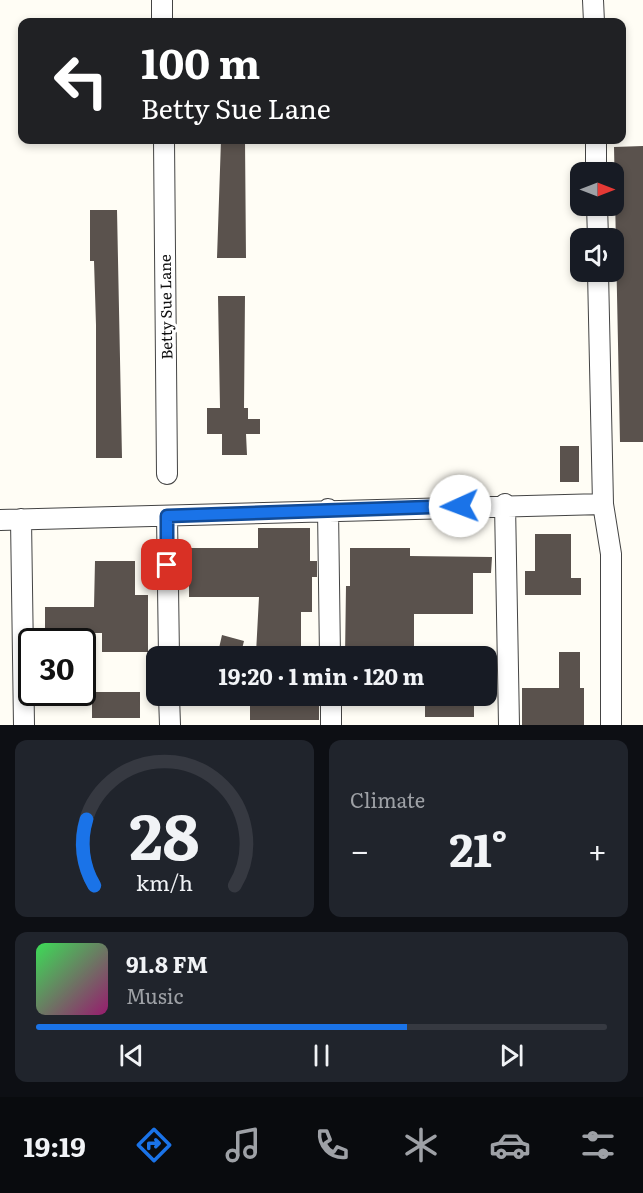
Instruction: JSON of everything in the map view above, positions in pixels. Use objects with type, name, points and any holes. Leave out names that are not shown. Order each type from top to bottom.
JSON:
[{"type":"street","points":[[162,0],[162,18]]},
{"type":"street","points":[[593,0],[594,18]]},
{"type":"street","name":"Betty Sue Lane","points":[[164,144],[167,474]]},
{"type":"street","points":[[596,144],[596,162]]},
{"type":"street","points":[[598,282],[603,504],[610,554],[611,725]]},
{"type":"street","points":[[0,520],[504,504],[603,504]]},
{"type":"street","points":[[504,504],[508,725]]},
{"type":"street","points":[[328,509],[330,646]]},
{"type":"street","points":[[167,516],[169,646]]},
{"type":"street","points":[[21,519],[24,725]]},
{"type":"street","points":[[169,706],[170,725]]},
{"type":"street","points":[[331,706],[331,725]]},
{"type":"building","points":[[221,144],[245,144],[246,258],[217,258]]},
{"type":"building","points":[[643,146],[643,442],[620,442],[617,282],[624,282],[624,228],[616,228],[615,216],[624,216],[624,162],[614,162],[614,147]]},
{"type":"building","points":[[90,210],[117,210],[122,458],[96,458],[96,325],[94,261],[90,261]]},
{"type":"building","points":[[218,296],[245,296],[244,408],[248,408],[248,419],[260,419],[260,434],[246,434],[247,455],[222,455],[222,434],[207,434],[207,408],[220,408]]},
{"type":"building","points":[[560,446],[579,446],[579,482],[560,482]]},
{"type":"building","points":[[258,528],[310,528],[310,561],[317,561],[317,577],[312,577],[312,612],[301,612],[301,646],[256,646],[259,597],[189,597],[189,548],[258,548]]},
{"type":"building","points":[[535,534],[571,534],[571,578],[581,578],[581,595],[525,595],[525,571],[535,571]]},
{"type":"building","points":[[350,548],[410,548],[410,556],[492,557],[491,573],[473,573],[473,614],[414,614],[414,646],[345,646],[346,586],[350,586]]},
{"type":"building","points":[[95,561],[135,561],[135,595],[148,595],[146,652],[102,652],[102,633],[96,633],[96,628],[45,628],[45,607],[94,607]]},
{"type":"building","points":[[222,635],[244,641],[243,646],[220,646]]},
{"type":"building","points":[[559,652],[580,652],[580,688],[584,688],[584,725],[522,725],[522,688],[559,688]]},
{"type":"building","points":[[96,692],[140,692],[140,718],[92,718],[92,706],[96,706]]},
{"type":"building","points":[[250,706],[319,706],[319,720],[250,720]]},
{"type":"building","points":[[425,706],[474,706],[474,717],[425,717]]},
{"type":"route","points":[[167,565],[167,516],[460,506]]}]
